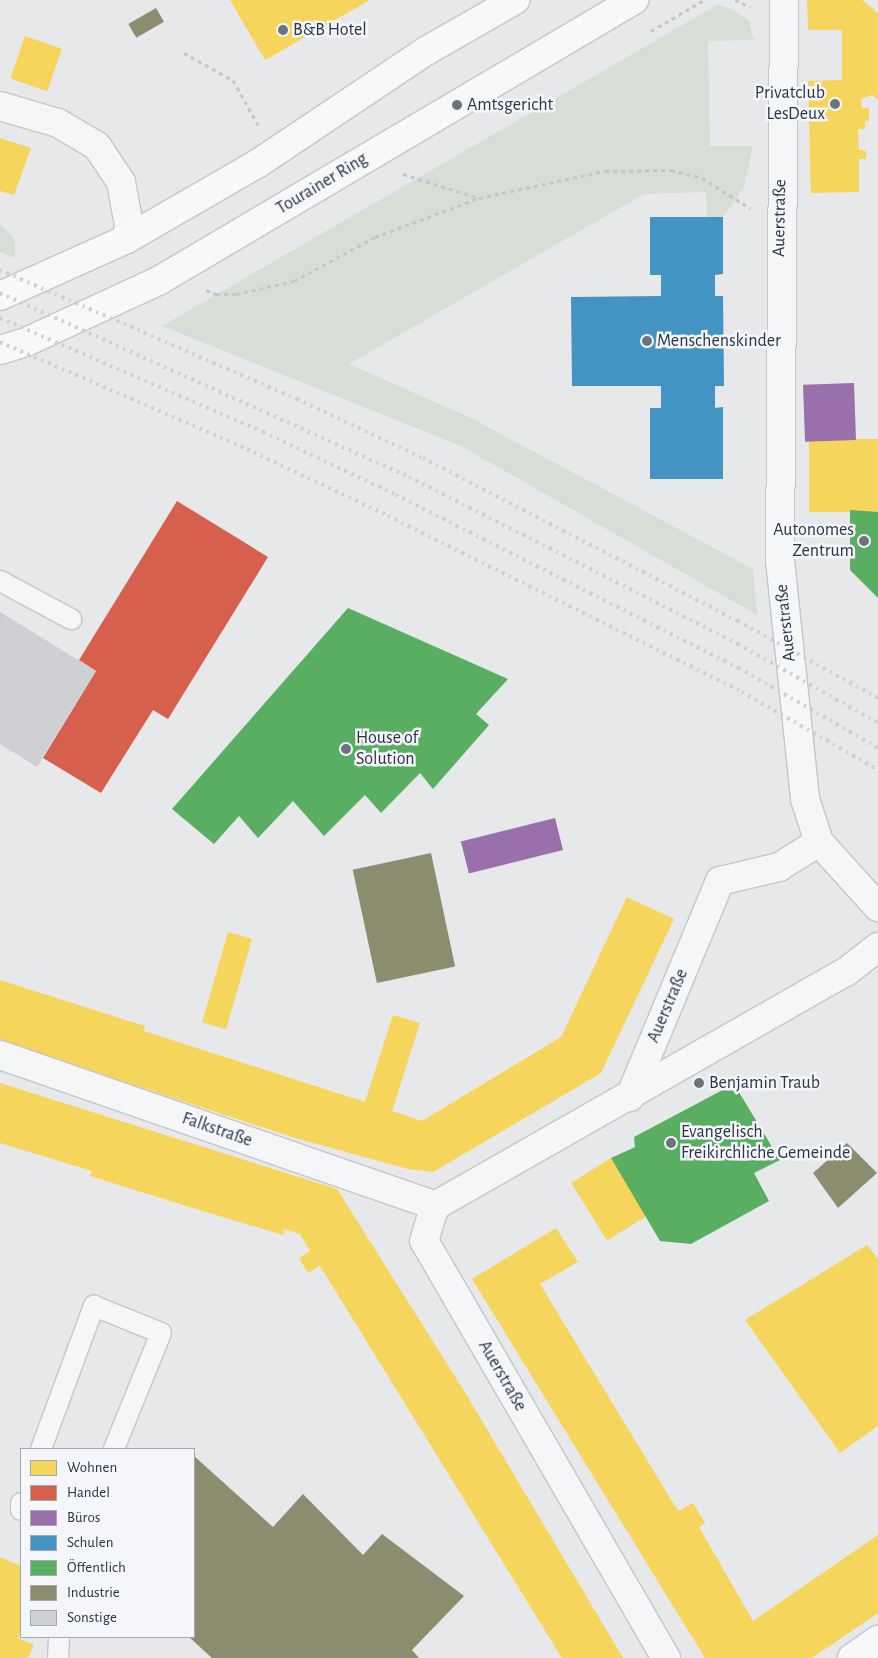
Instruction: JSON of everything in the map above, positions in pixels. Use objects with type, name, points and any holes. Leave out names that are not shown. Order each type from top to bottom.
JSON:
[{"type":"main road","points":[[0,296],[127,239],[257,164],[426,52],[515,0]]},
{"type":"main road","name":"Tourainer Ring","points":[[0,350],[26,342],[160,280],[634,0]]},
{"type":"main road","points":[[852,1658],[878,1640]]},
{"type":"street","name":"Auerstraße","points":[[630,1097],[720,881],[779,867],[819,842],[804,799],[780,560],[780,223],[784,0]]},
{"type":"street","points":[[0,106],[58,123],[88,138],[96,146],[121,182],[129,225],[127,239]]},
{"type":"street","points":[[819,842],[878,907]]},
{"type":"street","points":[[435,1206],[630,1097],[846,972],[878,947]]},
{"type":"street","name":"Falkstraße","points":[[0,1054],[435,1206]]},
{"type":"street","name":"Auerstraße","points":[[435,1206],[424,1241],[666,1658]]},
{"type":"lane","points":[[0,581],[71,619]]},
{"type":"lane","points":[[41,1448],[94,1306],[161,1333],[114,1448]]},
{"type":"lane","points":[[58,1658],[59,1638]]},
{"type":"path","points":[[184,53],[233,80],[260,128]]},
{"type":"path","points":[[204,289],[216,294],[236,294],[278,287],[331,263],[375,237],[479,198],[596,172],[671,170],[702,178],[734,200],[780,223]]},
{"type":"path","points":[[402,174],[479,198]]},
{"type":"shaded area","points":[[717,5],[732,9],[749,21],[754,40],[708,41],[710,146],[753,146],[744,187],[723,217],[707,217],[706,192],[644,194],[349,364],[471,418],[753,569],[757,615],[461,446],[162,326]]},
{"type":"shaded area","points":[[0,224],[15,240],[15,258],[0,252]]},
{"type":"building: Wohnen","name":"B&B Hotel","points":[[230,0],[370,0],[265,60]]},
{"type":"building: Wohnen","points":[[807,0],[862,0],[878,13],[878,100],[872,95],[861,99],[862,108],[869,108],[869,121],[865,121],[865,129],[858,129],[859,150],[866,151],[866,159],[859,159],[859,192],[811,193],[808,81],[842,80],[842,30],[808,30]]},
{"type":"building: Wohnen","points":[[25,36],[62,49],[47,91],[10,79]]},
{"type":"building: Wohnen","points":[[0,138],[31,148],[14,195],[0,191]]},
{"type":"building: Wohnen","points":[[809,439],[878,439],[878,512],[809,512]]},
{"type":"building: Wohnen","points":[[627,897],[674,919],[601,1073],[433,1172],[408,1169],[295,1138],[0,1041],[0,980],[145,1026],[144,1031],[365,1102],[393,1015],[420,1023],[392,1111],[422,1121],[561,1037]]},
{"type":"building: Wohnen","points":[[228,932],[252,939],[226,1029],[202,1022]]},
{"type":"building: Wohnen","points":[[0,1083],[337,1189],[466,1394],[623,1658],[562,1658],[320,1266],[308,1273],[299,1258],[310,1251],[300,1234],[284,1229],[283,1235],[183,1205],[90,1176],[92,1171],[0,1143]]},
{"type":"building: Wohnen","points":[[611,1158],[647,1216],[607,1241],[571,1183]]},
{"type":"building: Wohnen","points":[[556,1228],[578,1262],[540,1284],[678,1511],[693,1503],[705,1523],[699,1527],[753,1621],[878,1535],[878,1613],[812,1658],[705,1658],[472,1279]]},
{"type":"building: Wohnen","points":[[867,1245],[878,1259],[878,1426],[840,1453],[745,1320]]},
{"type":"building: Wohnen","points":[[0,1557],[20,1566],[20,1633],[18,1638],[34,1645],[28,1658],[0,1658]]},
{"type":"building: Handel","points":[[177,501],[268,557],[168,719],[153,710],[101,793],[43,758],[96,671],[79,660]]},
{"type":"building: Büros","points":[[854,383],[856,440],[805,442],[803,385]]},
{"type":"building: Büros","points":[[555,818],[563,850],[469,873],[461,841]]},
{"type":"building: Schulen","name":"Menschenskinder","points":[[650,217],[723,217],[723,274],[715,275],[715,296],[723,296],[724,386],[715,386],[715,408],[723,407],[723,479],[650,479],[650,408],[661,408],[661,386],[572,386],[571,297],[661,296],[661,275],[650,275]]},
{"type":"building: Öffentlich","name":"Autonomes Zentrum","points":[[850,510],[878,512],[878,598],[850,570]]},
{"type":"building: Öffentlich","name":"House of Solution","points":[[348,608],[508,679],[476,714],[489,725],[433,789],[420,773],[381,813],[365,795],[324,836],[293,801],[258,838],[239,816],[214,844],[172,809]]},
{"type":"building: Öffentlich","points":[[734,1084],[780,1160],[754,1173],[769,1201],[691,1244],[660,1241],[611,1158],[635,1147],[634,1137]]},
{"type":"building: Industrie","points":[[156,8],[164,22],[136,38],[128,24]]},
{"type":"building: Industrie","points":[[431,853],[455,966],[377,983],[353,870]]},
{"type":"building: Industrie","points":[[847,1143],[877,1173],[838,1208],[813,1173]]},
{"type":"building: Industrie","points":[[195,1457],[273,1527],[303,1494],[363,1555],[382,1534],[464,1596],[412,1650],[419,1658],[212,1658],[190,1638],[195,1638]]},
{"type":"building: Sonstige","points":[[0,612],[96,671],[37,767],[0,744]]},
{"type":"railway","points":[[0,270],[297,399],[423,458],[738,621],[878,698]]},
{"type":"railway","points":[[0,293],[409,477],[738,644],[878,723]]},
{"type":"railway","points":[[0,318],[263,432],[396,495],[739,668],[878,748]]},
{"type":"railway","points":[[0,342],[247,449],[388,516],[742,692],[878,770]]},
{"type":"place","name":"B&B Hotel","points":[[283,30]]},
{"type":"place","name":"Privatclub LesDeux","points":[[835,104]]},
{"type":"place","name":"Amtsgericht","points":[[457,105]]},
{"type":"place","name":"Menschenskinder","points":[[647,341]]},
{"type":"place","name":"Autonomes Zentrum","points":[[864,541]]},
{"type":"place","name":"House of Solution","points":[[346,749]]},
{"type":"place","name":"Benjamin Traub","points":[[699,1083]]},
{"type":"place","name":"Evangelisch Freikirchliche Gemeinde","points":[[671,1143]]}]
